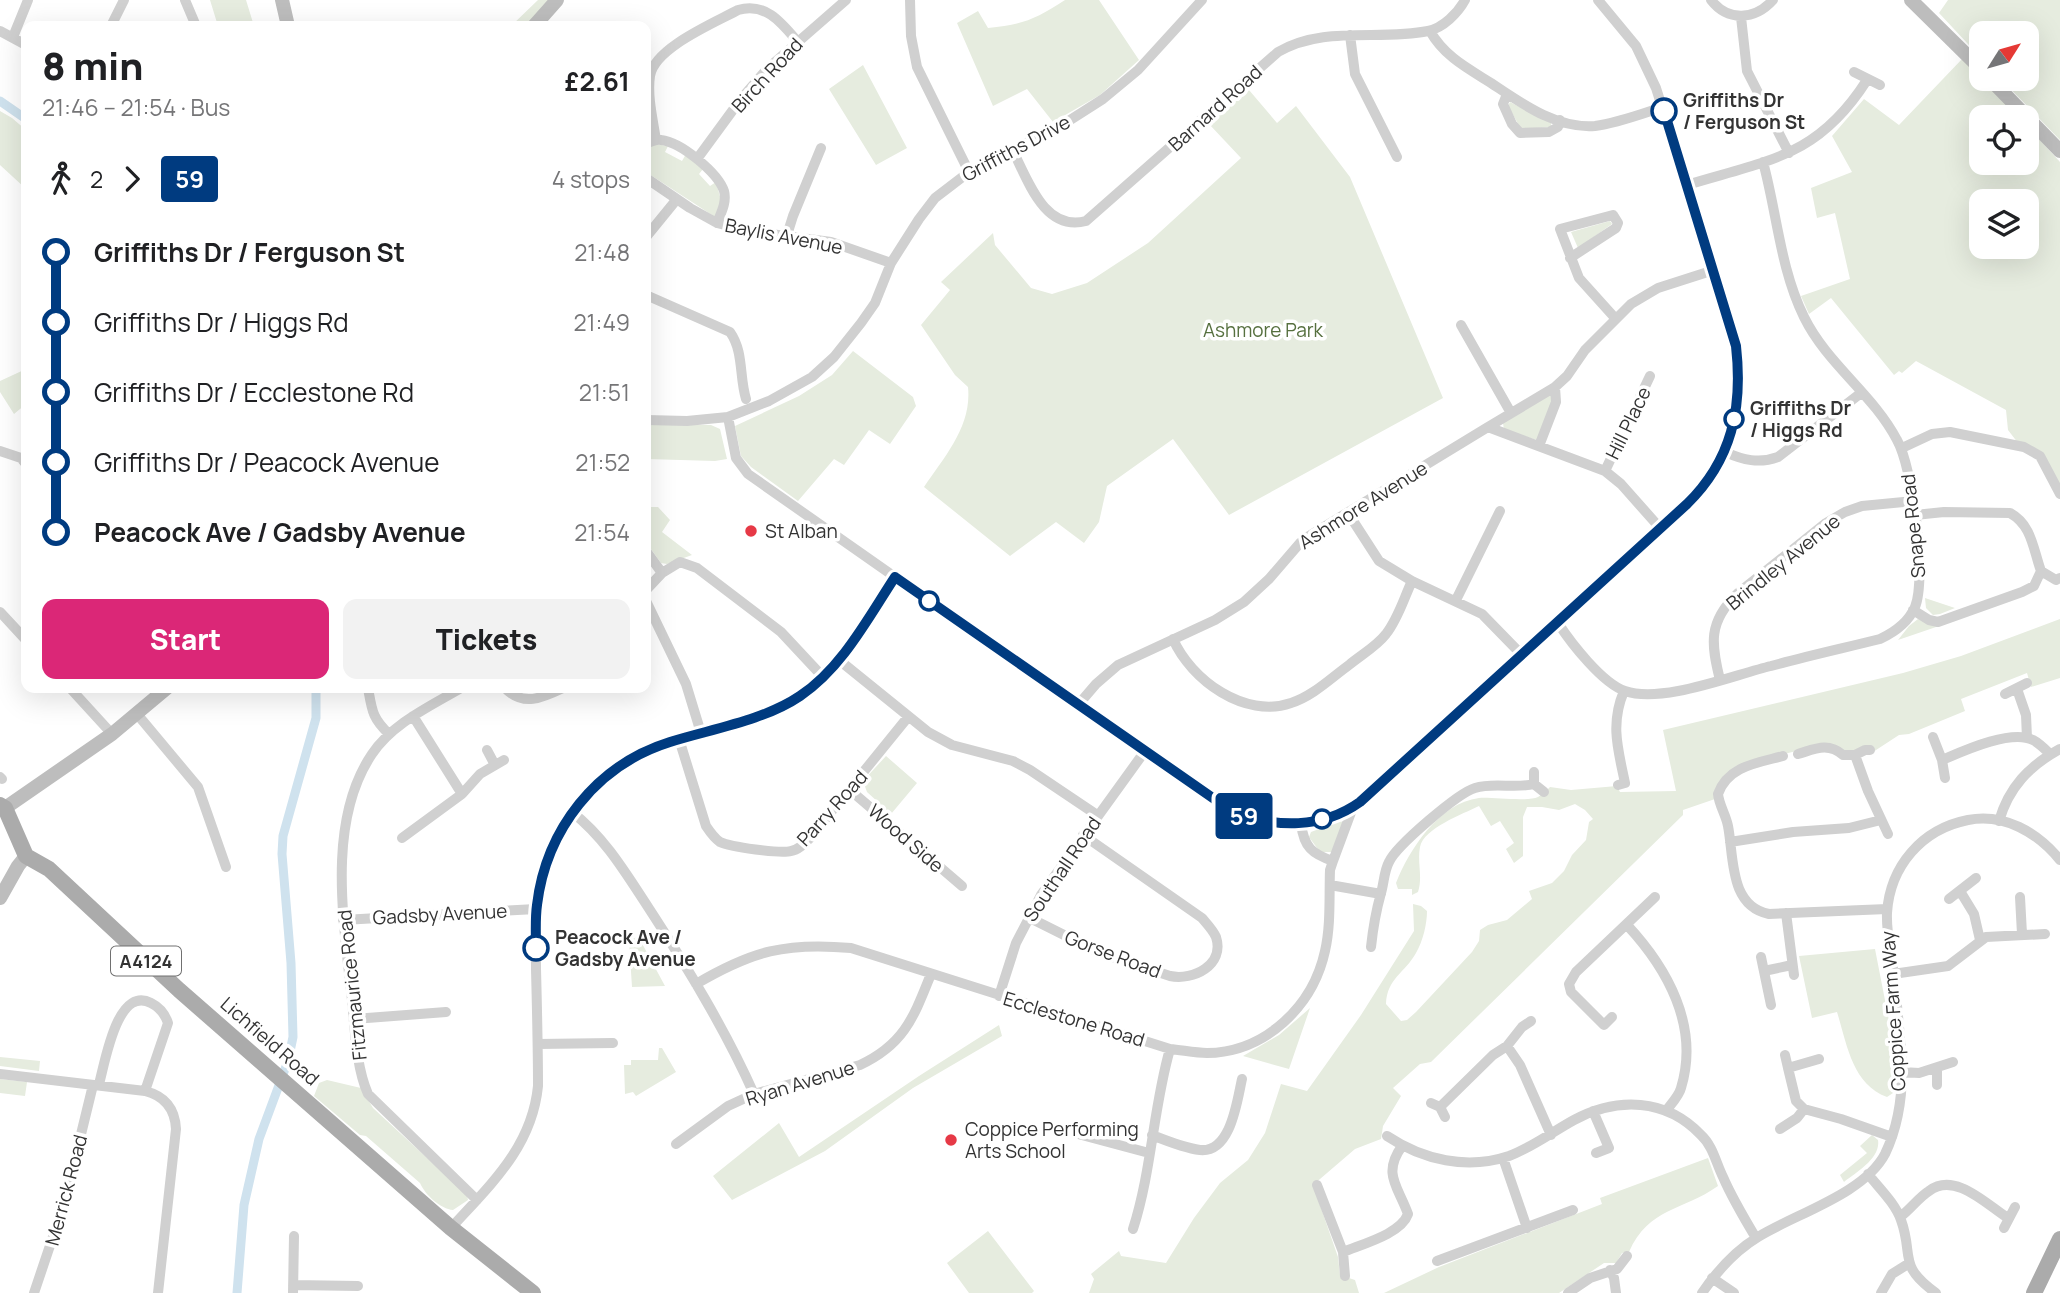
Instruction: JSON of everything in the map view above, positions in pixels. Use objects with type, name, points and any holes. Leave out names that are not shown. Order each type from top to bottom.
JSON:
[{"type":"main road","points":[[2,806],[26,856]]},
{"type":"main road","name":"Lichfield Road","points":[[26,856],[49,869],[159,973],[451,1227],[533,1293]]},
{"type":"main road","points":[[2034,1293],[2060,1240]]},
{"type":"street","points":[[13,37],[28,0]]},
{"type":"street","points":[[114,21],[124,0]]},
{"type":"street","points":[[185,0],[193,21]]},
{"type":"street","points":[[282,0],[287,21]]},
{"type":"street","points":[[538,21],[557,0]]},
{"type":"street","name":"Birch Road","points":[[697,159],[741,99],[773,63],[846,0]]},
{"type":"street","points":[[910,0],[911,36],[917,67],[969,172]]},
{"type":"street","name":"Griffiths Drive","points":[[651,420],[687,421],[728,417],[786,393],[812,377],[834,357],[875,303],[891,263],[935,198],[969,172],[1067,122],[1103,99],[1138,70],[1202,0]]},
{"type":"street","points":[[1465,0],[1453,16],[1430,31],[1443,50],[1535,111],[1560,120],[1594,126],[1663,107]]},
{"type":"street","points":[[728,417],[736,458],[748,474],[1233,812],[1265,822],[1301,824],[1353,807],[1696,495],[1712,476],[1725,452],[1736,409],[1738,363],[1733,331],[1650,73],[1636,47],[1598,0]]},
{"type":"street","points":[[1712,0],[1717,8],[1728,15],[1741,17],[1763,10],[1773,0]]},
{"type":"street","points":[[1911,0],[1969,57]]},
{"type":"street","points":[[651,71],[663,53],[746,8],[756,7],[778,18],[797,41]]},
{"type":"street","points":[[1741,17],[1747,71],[1789,153]]},
{"type":"street","points":[[0,31],[21,42]]},
{"type":"street","name":"Barnard Road","points":[[1012,149],[1040,202],[1052,216],[1066,224],[1086,221],[1278,52],[1315,38],[1430,31]]},
{"type":"street","points":[[1350,35],[1355,75],[1397,158]]},
{"type":"street","points":[[1854,72],[1880,85]]},
{"type":"street","points":[[1688,185],[1763,162],[1804,146],[1831,126],[1867,80]]},
{"type":"street","points":[[2002,91],[2060,150]]},
{"type":"street","points":[[1507,94],[1503,104],[1512,124],[1520,133],[1549,132],[1558,127],[1560,120]]},
{"type":"street","points":[[651,142],[660,139],[697,159],[724,190],[724,204],[717,223]]},
{"type":"street","points":[[787,235],[821,147]]},
{"type":"street","name":"Snape Road","points":[[1763,162],[1783,251],[1802,313],[1819,343],[1891,429],[1902,448],[1914,500],[1920,584],[1913,610]]},
{"type":"street","name":"Baylis Avenue","points":[[651,182],[717,223],[747,232],[831,242],[891,263]]},
{"type":"street","points":[[651,231],[677,200]]},
{"type":"street","points":[[1570,258],[1616,228],[1618,223],[1613,215],[1560,229],[1570,258],[1579,278],[1615,318]]},
{"type":"street","points":[[1539,446],[1556,402],[1555,387],[1615,318],[1649,292],[1714,270]]},
{"type":"street","points":[[651,297],[730,332],[737,341],[740,353],[741,384],[746,399]]},
{"type":"street","points":[[1461,325],[1511,413]]},
{"type":"street","name":"Hill Place","points":[[1605,471],[1650,376]]},
{"type":"street","points":[[728,385],[741,384]]},
{"type":"street","name":"Ashmore Avenue","points":[[1078,705],[1096,684],[1118,665],[1215,620],[1244,602],[1269,579],[1300,543],[1555,387]]},
{"type":"street","points":[[1725,452],[1745,460],[1765,462],[1778,457],[1861,393]]},
{"type":"street","points":[[1488,427],[1605,471],[1621,484],[1660,528]]},
{"type":"street","points":[[1902,448],[1932,434],[1950,432],[2024,447],[2040,456],[2060,494]]},
{"type":"street","points":[[0,451],[21,458]]},
{"type":"street","name":"Brindley Avenue","points":[[1720,680],[1713,651],[1714,631],[1724,607],[1737,594],[1826,523],[1845,512],[1862,506],[1914,500]]},
{"type":"street","points":[[1456,600],[1500,511]]},
{"type":"street","points":[[1915,515],[1944,512],[2010,513],[2018,517],[2027,528],[2041,571],[2056,580],[2060,579]]},
{"type":"street","points":[[1348,513],[1379,561],[1456,600],[1490,621],[1521,654]]},
{"type":"street","points":[[651,558],[662,573]]},
{"type":"street","points":[[651,585],[662,573],[680,562],[697,568],[780,632],[823,677]]},
{"type":"street","points":[[1558,623],[1598,670],[1624,691],[1643,695],[1661,694],[1880,639],[1894,632],[1913,610],[1930,620],[1945,620],[2034,586],[2041,571]]},
{"type":"street","points":[[451,1227],[515,1153],[528,1128],[536,1103],[536,909],[548,856],[572,812],[596,784],[619,766],[646,751],[740,722],[800,696],[839,660],[895,577]]},
{"type":"street","points":[[1174,639],[1185,660],[1230,697],[1251,705],[1283,706],[1310,694],[1381,640],[1393,624],[1412,580]]},
{"type":"street","points":[[651,611],[686,684],[701,733]]},
{"type":"street","points":[[0,612],[21,635]]},
{"type":"street","points":[[839,660],[928,732],[952,745],[1013,761],[1097,815]]},
{"type":"street","points":[[2005,694],[2022,686],[2027,738]]},
{"type":"street","points":[[1618,785],[1625,783],[1615,720],[1624,691]]},
{"type":"street","points":[[75,693],[112,734]]},
{"type":"street","points":[[2,806],[112,734],[161,693]]},
{"type":"street","points":[[369,693],[376,721],[389,734]]},
{"type":"street","name":"Fitzmaurice Road","points":[[451,693],[399,725],[368,760],[353,792],[344,837],[343,920],[363,1084],[368,1094],[477,1199]]},
{"type":"street","points":[[510,693],[532,700],[550,693]]},
{"type":"street","points":[[137,714],[198,787],[226,867]]},
{"type":"street","points":[[413,716],[461,794]]},
{"type":"street","name":"Parry Road","points":[[680,739],[706,826],[712,835],[721,843],[774,852],[792,851],[803,845],[908,716]]},
{"type":"street","points":[[1933,737],[1942,760],[1945,779]]},
{"type":"street","points":[[1942,760],[1974,746],[2014,737],[2034,740],[2055,751],[2030,768],[2019,780],[2007,797],[1999,821]]},
{"type":"street","points":[[1798,754],[1824,747],[1835,748],[1843,755],[1855,755],[1870,750]]},
{"type":"street","points":[[402,838],[461,794],[480,774],[500,762],[487,750]]},
{"type":"street","name":"Southall Road","points":[[999,996],[1016,943],[1041,895],[1145,751]]},
{"type":"street","points":[[1855,755],[1888,834]]},
{"type":"street","points":[[1783,756],[1740,768],[1720,789],[1718,799],[1728,824],[1735,874],[1742,896],[1762,913],[1887,909]]},
{"type":"street","points":[[1371,947],[1375,915],[1392,857],[1438,812],[1460,795],[1477,787],[1506,784],[1526,786],[1534,778],[1544,792]]},
{"type":"street","name":"Wood Side","points":[[850,789],[962,886]]},
{"type":"street","name":"Ecclestone Road","points":[[696,984],[744,959],[784,947],[802,945],[851,948],[1170,1049],[1207,1053],[1233,1050],[1257,1041],[1285,1022],[1307,997],[1321,970],[1328,933],[1333,861],[1353,807]]},
{"type":"street","points":[[572,812],[589,825],[608,847],[696,984],[738,1059],[754,1094]]},
{"type":"street","name":"Coppice Farm Way","points":[[1702,1293],[1735,1254],[1756,1238],[1834,1197],[1868,1174],[1884,1156],[1898,1113],[1902,1072],[1887,909],[1897,872],[1904,860],[1924,840],[1945,827],[1975,819],[2015,824],[2026,829],[2060,860]]},
{"type":"street","points":[[1730,842],[1849,828],[1881,820]]},
{"type":"street","points":[[1301,824],[1308,849],[1333,861]]},
{"type":"street","points":[[413,830],[420,840]]},
{"type":"street","name":"Gorse Road","points":[[1028,917],[1100,953],[1170,976],[1191,977],[1208,967],[1217,948],[1216,936],[1202,918],[1083,835]]},
{"type":"street","points":[[0,898],[26,856]]},
{"type":"street","points":[[1949,899],[1976,878]]},
{"type":"street","points":[[1330,885],[1381,894]]},
{"type":"street","points":[[1960,891],[1974,914],[1980,940]]},
{"type":"street","points":[[1612,1017],[1604,1025],[1572,992],[1569,984],[1576,972],[1655,897]]},
{"type":"street","points":[[2020,897],[2022,934]]},
{"type":"street","name":"Gadsby Avenue","points":[[343,920],[536,909]]},
{"type":"street","points":[[1764,971],[1793,970],[1786,914]]},
{"type":"street","points":[[1627,925],[1664,970],[1680,1009],[1686,1045],[1685,1066],[1681,1091],[1666,1111]]},
{"type":"street","points":[[1894,974],[1948,966],[1986,937],[2045,934]]},
{"type":"street","points":[[1761,957],[1771,1005]]},
{"type":"street","name":"Ryan Avenue","points":[[676,1144],[728,1106],[754,1094],[871,1060],[905,1032],[931,974]]},
{"type":"street","name":"Merrick Road","points":[[34,1293],[64,1205],[96,1085],[123,1009],[135,1000],[142,999],[158,1007],[168,1023],[145,1091]]},
{"type":"street","points":[[354,1019],[446,1012]]},
{"type":"street","points":[[1439,1109],[1531,1021]]},
{"type":"street","points":[[538,1044],[613,1042]]},
{"type":"street","points":[[1507,1046],[1520,1065],[1550,1135]]},
{"type":"street","points":[[1133,1229],[1144,1196],[1159,1090],[1170,1049]]},
{"type":"street","points":[[1785,1055],[1797,1101],[1804,1109],[1892,1137]]},
{"type":"street","points":[[1788,1068],[1819,1059]]},
{"type":"street","points":[[1902,1072],[1919,1073],[1953,1062]]},
{"type":"street","points":[[1937,1068],[1937,1086]]},
{"type":"street","points":[[0,1074],[145,1091],[164,1098],[176,1120],[158,1293]]},
{"type":"street","points":[[1152,1135],[1182,1146],[1210,1149],[1228,1134],[1242,1079]]},
{"type":"street","points":[[1387,1136],[1418,1153],[1448,1162],[1503,1158],[1527,1148],[1593,1111],[1620,1104],[1649,1105],[1684,1120],[1704,1137],[1756,1238]]},
{"type":"street","points":[[1780,1129],[1797,1118],[1804,1109]]},
{"type":"street","points":[[1593,1111],[1609,1149],[1596,1153]]},
{"type":"street","points":[[1078,1134],[1149,1153]]},
{"type":"street","points":[[1343,1252],[1394,1231],[1406,1220],[1408,1214],[1392,1174],[1395,1156],[1402,1146]]},
{"type":"street","points":[[1503,1158],[1527,1228]]},
{"type":"street","points":[[1868,1174],[1900,1217],[1908,1264],[1925,1285],[1936,1293]]},
{"type":"street","points":[[1317,1185],[1343,1252],[1345,1276]]},
{"type":"street","points":[[1900,1217],[1915,1206],[1927,1191],[1950,1185],[1968,1190],[2006,1223],[2015,1207]]},
{"type":"street","points":[[1437,1261],[1573,1210]]},
{"type":"street","points":[[1406,1220],[1418,1226]]},
{"type":"street","points":[[294,1236],[293,1289],[345,1289],[358,1286]]},
{"type":"street","points":[[1567,1293],[1590,1278],[1610,1269],[1617,1269],[1627,1256]]},
{"type":"street","points":[[1881,1293],[1892,1274],[1908,1264]]},
{"type":"street","points":[[1610,1269],[1616,1293]]},
{"type":"street","points":[[1712,1278],[1734,1293]]},
{"type":"green space","points":[[210,0],[246,0],[252,21],[216,21]]},
{"type":"green space","points":[[538,0],[553,0],[535,21],[516,21]]},
{"type":"green space","points":[[1065,0],[1099,0],[1139,60],[1100,95],[1053,122],[1027,89],[993,106],[957,23],[978,11],[988,28],[1020,23]]},
{"type":"green space","points":[[1948,0],[2060,0],[2060,140],[2039,118],[2039,105],[2026,105],[2013,91],[2039,91],[2039,21],[1969,21],[1969,45],[1939,13]]},
{"type":"green space","points":[[1963,58],[1969,64],[1969,91],[1994,91],[2007,105],[1969,105],[1969,175],[2039,175],[2039,139],[2060,162],[2060,489],[2040,452],[2018,443],[2008,430],[2006,410],[1916,361],[1902,373],[1899,371],[1894,375],[1831,298],[1809,314],[1801,296],[1850,279],[1835,213],[1817,218],[1811,188],[1852,172],[1832,136],[1864,99],[1899,125]]},
{"type":"green space","points":[[863,65],[907,148],[876,165],[829,89]]},
{"type":"green space","name":"Ashmore Park","points":[[1249,90],[1277,123],[1296,106],[1350,177],[1443,398],[1229,515],[1173,439],[1107,486],[1099,522],[1084,543],[1056,522],[1010,556],[924,487],[955,440],[966,415],[968,401],[968,387],[955,375],[921,325],[950,290],[941,282],[993,233],[995,245],[1031,288],[1052,294],[1087,283],[1148,243],[1241,158],[1209,124]]},
{"type":"green space","points":[[1510,102],[1551,123],[1551,127],[1521,129],[1508,106]]},
{"type":"green space","points":[[0,111],[21,126],[21,184],[0,165]]},
{"type":"green space","points":[[654,144],[668,146],[665,152],[682,161],[686,154],[703,169],[699,174],[710,186],[716,182],[722,204],[715,217],[651,175],[651,146]]},
{"type":"green space","points":[[1610,221],[1612,224],[1578,248],[1571,232]]},
{"type":"green space","points":[[853,351],[913,397],[916,406],[890,444],[869,430],[844,465],[834,459],[798,501],[751,467],[741,456],[735,426],[799,396],[832,375]]},
{"type":"green space","points":[[21,371],[21,408],[14,414],[0,392],[0,381]]},
{"type":"green space","points":[[1546,396],[1551,396],[1554,400],[1537,440],[1504,430],[1503,423]]},
{"type":"green space","points":[[651,424],[711,425],[720,429],[727,459],[651,459]]},
{"type":"green space","points":[[651,507],[658,507],[670,520],[662,532],[692,555],[667,564],[661,563],[651,549]]},
{"type":"green space","points":[[1925,598],[1955,608],[1933,615],[1926,608]]},
{"type":"green space","points":[[1918,619],[1939,626],[1898,640],[1909,626]]},
{"type":"green space","points":[[2060,619],[2060,678],[2031,687],[2027,673],[1961,699],[1965,711],[1909,734],[1899,735],[1873,752],[1849,752],[1825,744],[1736,766],[1715,799],[1683,810],[1683,815],[1431,1062],[1420,1064],[1393,1088],[1401,1096],[1383,1126],[1381,1139],[1355,1149],[1313,1185],[1338,1257],[1340,1275],[1355,1280],[1359,1293],[1089,1293],[1094,1279],[1091,1274],[1119,1251],[1121,1256],[1166,1263],[1220,1183],[1248,1160],[1265,1133],[1281,1084],[1307,1091],[1361,1015],[1414,931],[1413,904],[1427,911],[1424,932],[1412,960],[1393,982],[1386,1004],[1401,1021],[1407,1020],[1416,1012],[1472,952],[1479,941],[1480,930],[1507,920],[1532,899],[1529,891],[1552,883],[1564,871],[1572,855],[1586,840],[1589,822],[1593,819],[1575,804],[1559,810],[1527,807],[1523,817],[1523,856],[1514,863],[1506,849],[1514,843],[1500,821],[1491,826],[1479,806],[1445,822],[1423,840],[1420,847],[1418,892],[1412,895],[1412,889],[1398,889],[1396,883],[1417,843],[1439,818],[1451,809],[1479,798],[1533,798],[1540,796],[1550,787],[1571,790],[1617,786],[1620,792],[1676,791],[1663,730],[1903,673],[1961,656]]},
{"type":"green space","points":[[886,756],[917,783],[891,814],[867,792],[863,781]]},
{"type":"green space","points":[[1343,822],[1332,852],[1320,852],[1309,837],[1311,832]]},
{"type":"green space","points":[[638,936],[665,986],[632,987],[629,941]]},
{"type":"green space","points":[[1875,949],[1891,1031],[1893,1093],[1887,1097],[1875,1091],[1858,1073],[1837,1012],[1812,1018],[1799,956]]},
{"type":"green space","points":[[1310,1008],[1289,1069],[1243,1056],[1279,1035]]},
{"type":"green space","points":[[999,1025],[1002,1036],[913,1088],[825,1151],[732,1200],[713,1176],[779,1123],[799,1157]]},
{"type":"green space","points":[[659,1048],[662,1048],[676,1072],[636,1096],[633,1092],[625,1094],[624,1065],[631,1065],[631,1060],[658,1060]]},
{"type":"green space","points":[[0,1057],[40,1061],[39,1071],[0,1066]]},
{"type":"green space","points":[[0,1079],[27,1082],[25,1096],[0,1093]]},
{"type":"green space","points":[[327,1080],[361,1088],[373,1108],[467,1195],[468,1200],[453,1210],[434,1201],[420,1183],[314,1096],[319,1083]]},
{"type":"green space","points":[[1872,1135],[1878,1140],[1876,1153],[1867,1164],[1844,1182],[1840,1175],[1867,1153],[1860,1146]]},
{"type":"green space","points":[[1708,1158],[1718,1186],[1657,1218],[1646,1226],[1629,1252],[1622,1253],[1616,1263],[1604,1263],[1559,1293],[1384,1293],[1439,1267],[1602,1204],[1600,1198]]},
{"type":"green space","points":[[988,1231],[1034,1291],[1032,1293],[969,1293],[947,1263]]},
{"type":"waterway","points":[[0,101],[21,116]]},
{"type":"waterway","points":[[237,1293],[244,1205],[259,1139],[288,1061],[293,1037],[283,836],[316,718],[316,693]]},
{"type":"bus line","name":"59","points":[[536,948],[536,909],[548,856],[563,825],[596,784],[619,766],[656,747],[740,722],[800,696],[839,660],[895,577],[1233,812],[1265,822],[1301,824],[1343,812],[1360,802],[1687,504],[1720,464],[1736,409],[1736,346],[1664,111]]},
{"type":"place","name":"Griffiths Dr / Ferguson St","points":[[1664,111]]},
{"type":"place","name":"Griffiths Dr / Higgs Rd","points":[[1734,419]]},
{"type":"place","name":"St Alban","points":[[751,531]]},
{"type":"place","name":"Peacock Ave / Gadsby Avenue","points":[[536,948]]},
{"type":"place","name":"Coppice Performing Arts School","points":[[951,1140]]}]
